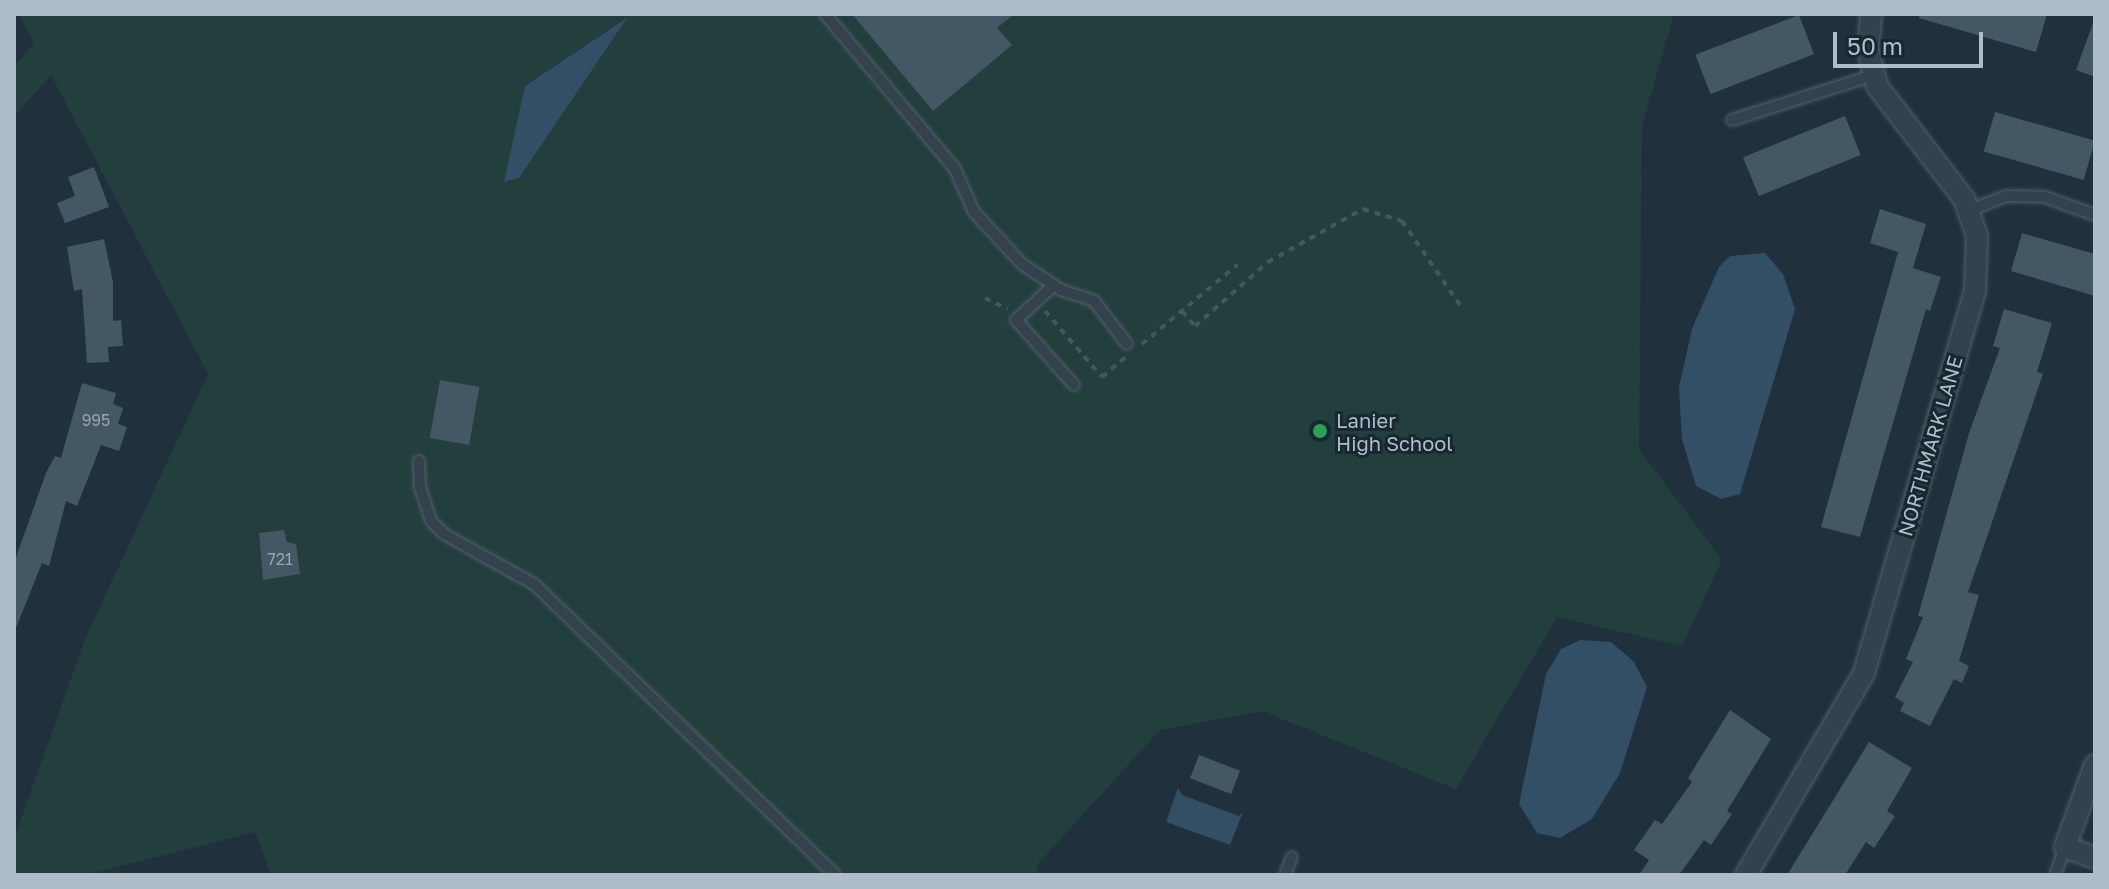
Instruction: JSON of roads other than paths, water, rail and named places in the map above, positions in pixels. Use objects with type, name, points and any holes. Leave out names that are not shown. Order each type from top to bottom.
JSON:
[{"type":"street","name":"NORTHMARK LANE","points":[[1746,875],[1864,673],[1975,291],[1977,236],[1968,211],[1877,86],[1868,50],[1871,14]]},
{"type":"street","points":[[2095,765],[2065,847],[2095,858]]},
{"type":"lane","points":[[825,14],[955,169],[974,212],[1022,264],[1054,285],[1094,301],[1127,344]]},
{"type":"lane","points":[[1732,120],[1874,75]]},
{"type":"lane","points":[[1968,211],[2006,196],[2045,197],[2095,215]]},
{"type":"lane","points":[[1054,285],[1016,320],[1074,385]]},
{"type":"lane","points":[[419,461],[420,487],[431,521],[444,534],[534,584],[835,875]]},
{"type":"lane","points":[[2055,875],[2065,847]]},
{"type":"lane","points":[[1285,875],[1292,857]]},
{"type":"water","points":[[627,18],[519,178],[504,182],[525,86]]},
{"type":"water","points":[[1765,253],[1783,274],[1795,309],[1740,494],[1721,499],[1696,486],[1682,439],[1679,387],[1692,329],[1719,267],[1730,256]]},
{"type":"water","points":[[1580,640],[1611,642],[1634,662],[1647,687],[1620,773],[1592,819],[1560,838],[1537,833],[1519,804],[1546,674],[1561,649]]},
{"type":"water","points":[[1178,788],[1182,795],[1239,816],[1243,812],[1230,845],[1166,822]]},
{"type":"place","name":"Lanier High School","points":[[1320,431]]}]
